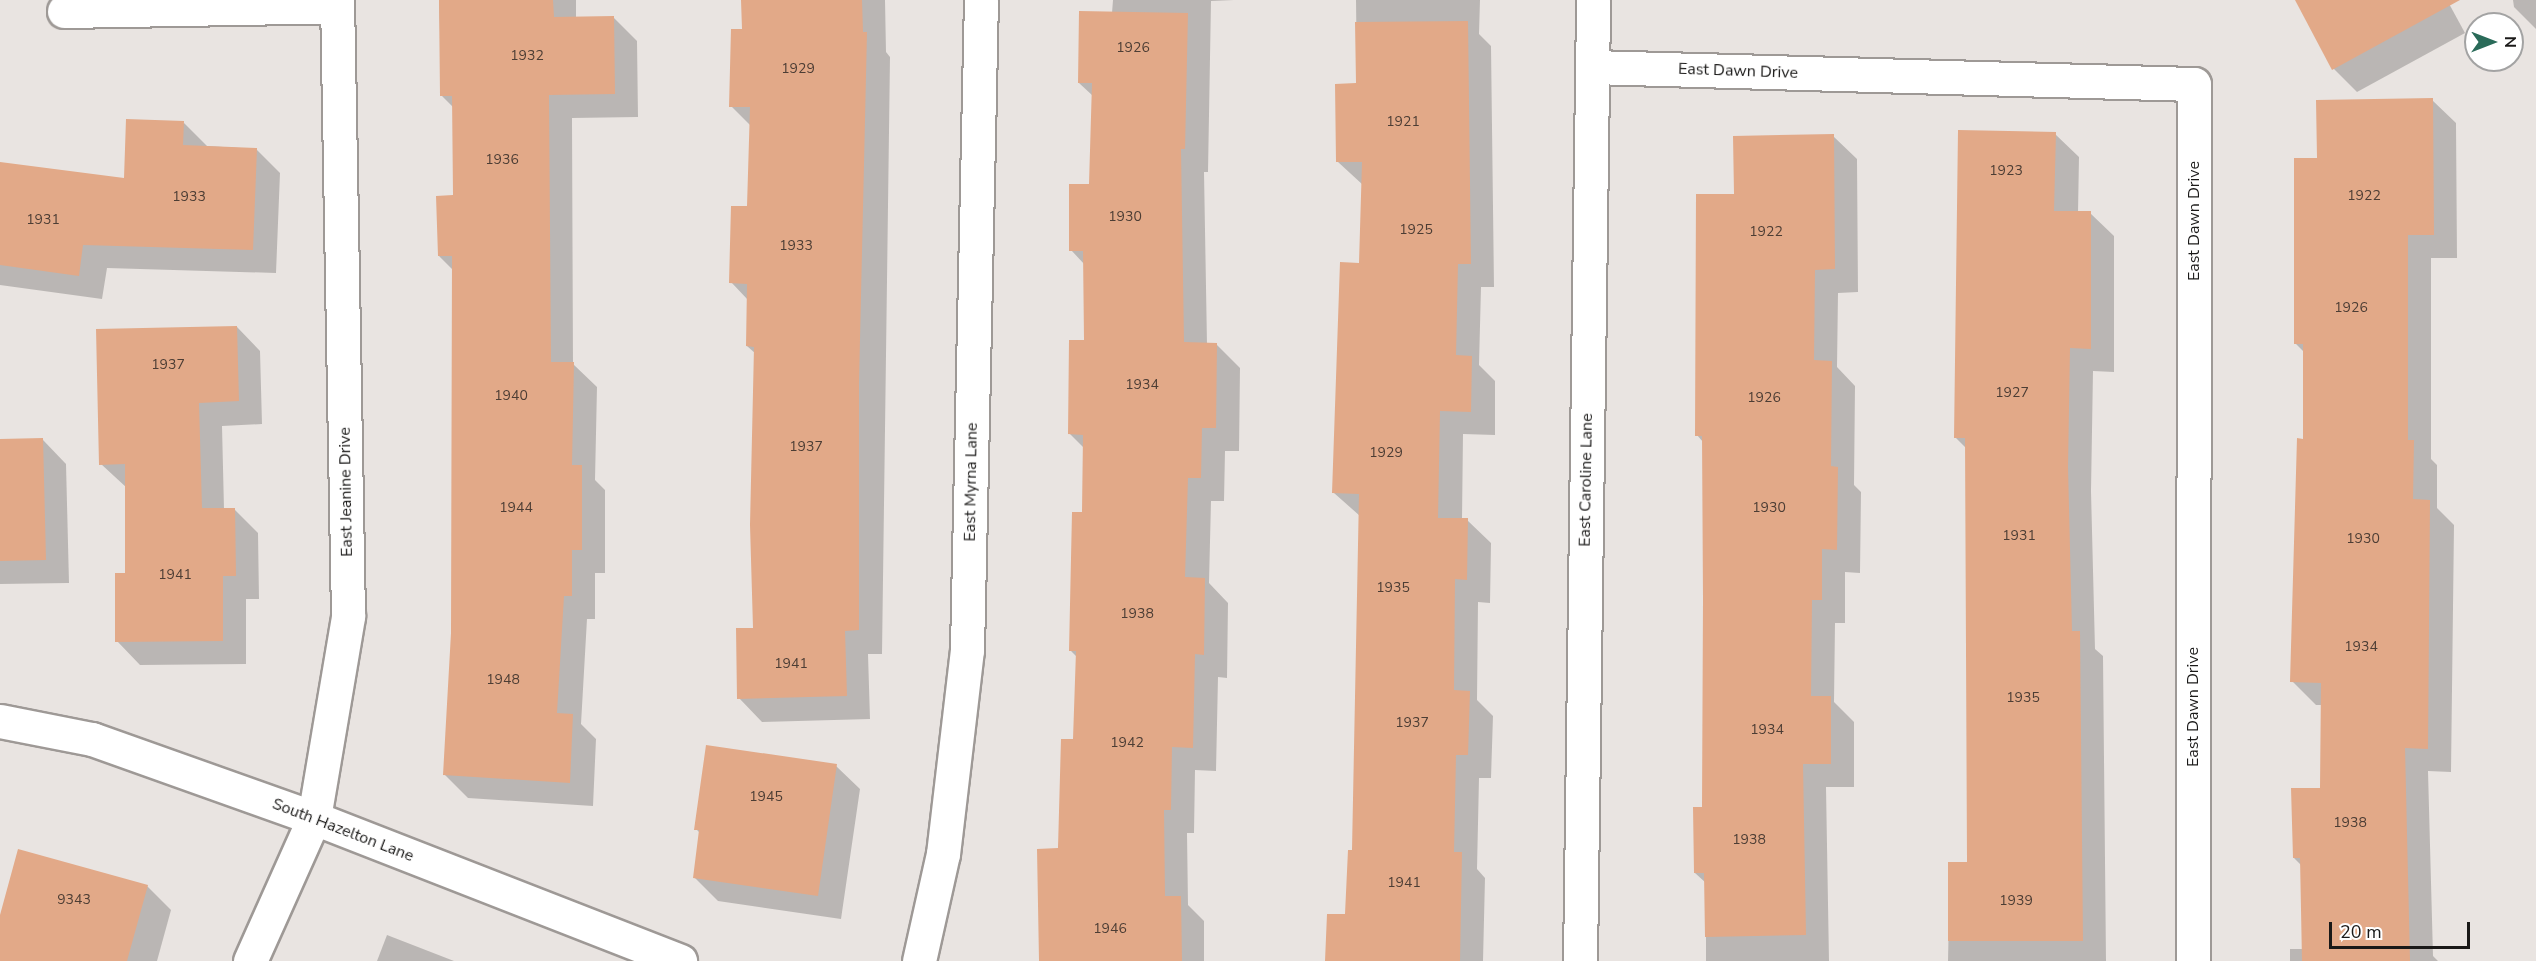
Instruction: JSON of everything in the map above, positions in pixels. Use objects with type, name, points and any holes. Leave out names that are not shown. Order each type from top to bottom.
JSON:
[{"type":"street","name":"East Myrna Lane","points":[[919,961],[943,854],[968,650],[981,0]]},
{"type":"street","name":"East Caroline Lane","points":[[1580,961],[1593,0]]},
{"type":"street","name":"East Jeanine Drive","points":[[64,11],[337,3],[348,616],[314,818],[250,961]]},
{"type":"street","name":"East Dawn Drive","points":[[1592,67],[2194,84],[2193,961]]},
{"type":"street","name":"South Hazelton Lane","points":[[0,721],[92,740],[314,818],[680,961]]},
{"type":"building","points":[[439,0],[553,0],[554,17],[614,16],[615,94],[549,95],[551,362],[574,362],[572,465],[582,465],[582,550],[572,550],[572,596],[564,596],[557,713],[573,714],[570,783],[443,775],[451,633],[452,256],[438,256],[436,196],[453,195],[452,96],[440,96]]},
{"type":"building","points":[[741,0],[862,0],[863,32],[867,32],[859,383],[859,630],[845,631],[847,696],[737,699],[736,628],[753,628],[750,525],[754,347],[746,346],[747,284],[729,283],[731,206],[747,206],[750,107],[729,107],[731,29],[742,29]]},
{"type":"building","points":[[2295,0],[2460,0],[2332,70]]},
{"type":"building","points":[[1079,11],[1188,13],[1185,149],[1181,149],[1184,342],[1217,343],[1216,428],[1202,428],[1201,478],[1188,478],[1185,577],[1205,578],[1204,655],[1195,654],[1193,748],[1172,747],[1171,810],[1164,810],[1165,896],[1181,896],[1182,961],[1039,961],[1037,849],[1058,848],[1061,739],[1073,739],[1076,651],[1069,651],[1072,512],[1082,512],[1083,435],[1068,434],[1069,340],[1084,340],[1083,251],[1069,251],[1069,184],[1089,184],[1092,83],[1078,83]]},
{"type":"building","points":[[1468,21],[1471,264],[1458,264],[1456,355],[1472,356],[1471,412],[1440,411],[1438,518],[1468,518],[1467,580],[1455,579],[1454,690],[1470,691],[1468,755],[1456,755],[1454,852],[1462,852],[1460,961],[1325,961],[1327,914],[1345,914],[1348,850],[1352,850],[1359,494],[1332,493],[1340,262],[1359,263],[1362,162],[1336,162],[1335,84],[1356,83],[1355,22]]},
{"type":"building","points":[[2433,98],[2434,235],[2408,235],[2408,440],[2414,440],[2413,499],[2430,500],[2428,749],[2405,748],[2410,961],[2302,961],[2300,858],[2293,858],[2291,788],[2320,788],[2321,683],[2290,682],[2297,438],[2303,439],[2303,344],[2294,344],[2294,158],[2317,158],[2316,100]]},
{"type":"building","points":[[126,119],[184,121],[183,145],[257,148],[253,250],[83,245],[79,276],[0,265],[0,162],[124,178]]},
{"type":"building","points":[[1958,130],[2056,132],[2054,211],[2091,211],[2091,349],[2070,348],[2068,467],[2072,631],[2080,631],[2083,941],[1948,941],[1948,862],[1967,862],[1965,438],[1954,438]]},
{"type":"building","points":[[1834,134],[1835,269],[1815,270],[1814,360],[1832,361],[1831,466],[1838,467],[1837,550],[1822,549],[1822,600],[1812,600],[1811,696],[1831,696],[1831,764],[1803,764],[1806,935],[1705,937],[1704,873],[1694,873],[1693,807],[1702,807],[1702,436],[1695,436],[1696,194],[1734,194],[1733,136]]},
{"type":"building","points":[[237,326],[239,401],[199,403],[202,508],[235,508],[236,576],[223,576],[223,641],[115,642],[115,573],[125,573],[125,464],[99,465],[96,329]]},
{"type":"building","points":[[43,438],[46,560],[0,561],[0,439]]},
{"type":"building","points":[[706,745],[837,764],[818,896],[693,878],[699,830],[694,830]]},
{"type":"building","points":[[18,849],[148,885],[127,961],[0,961],[0,915]]}]
